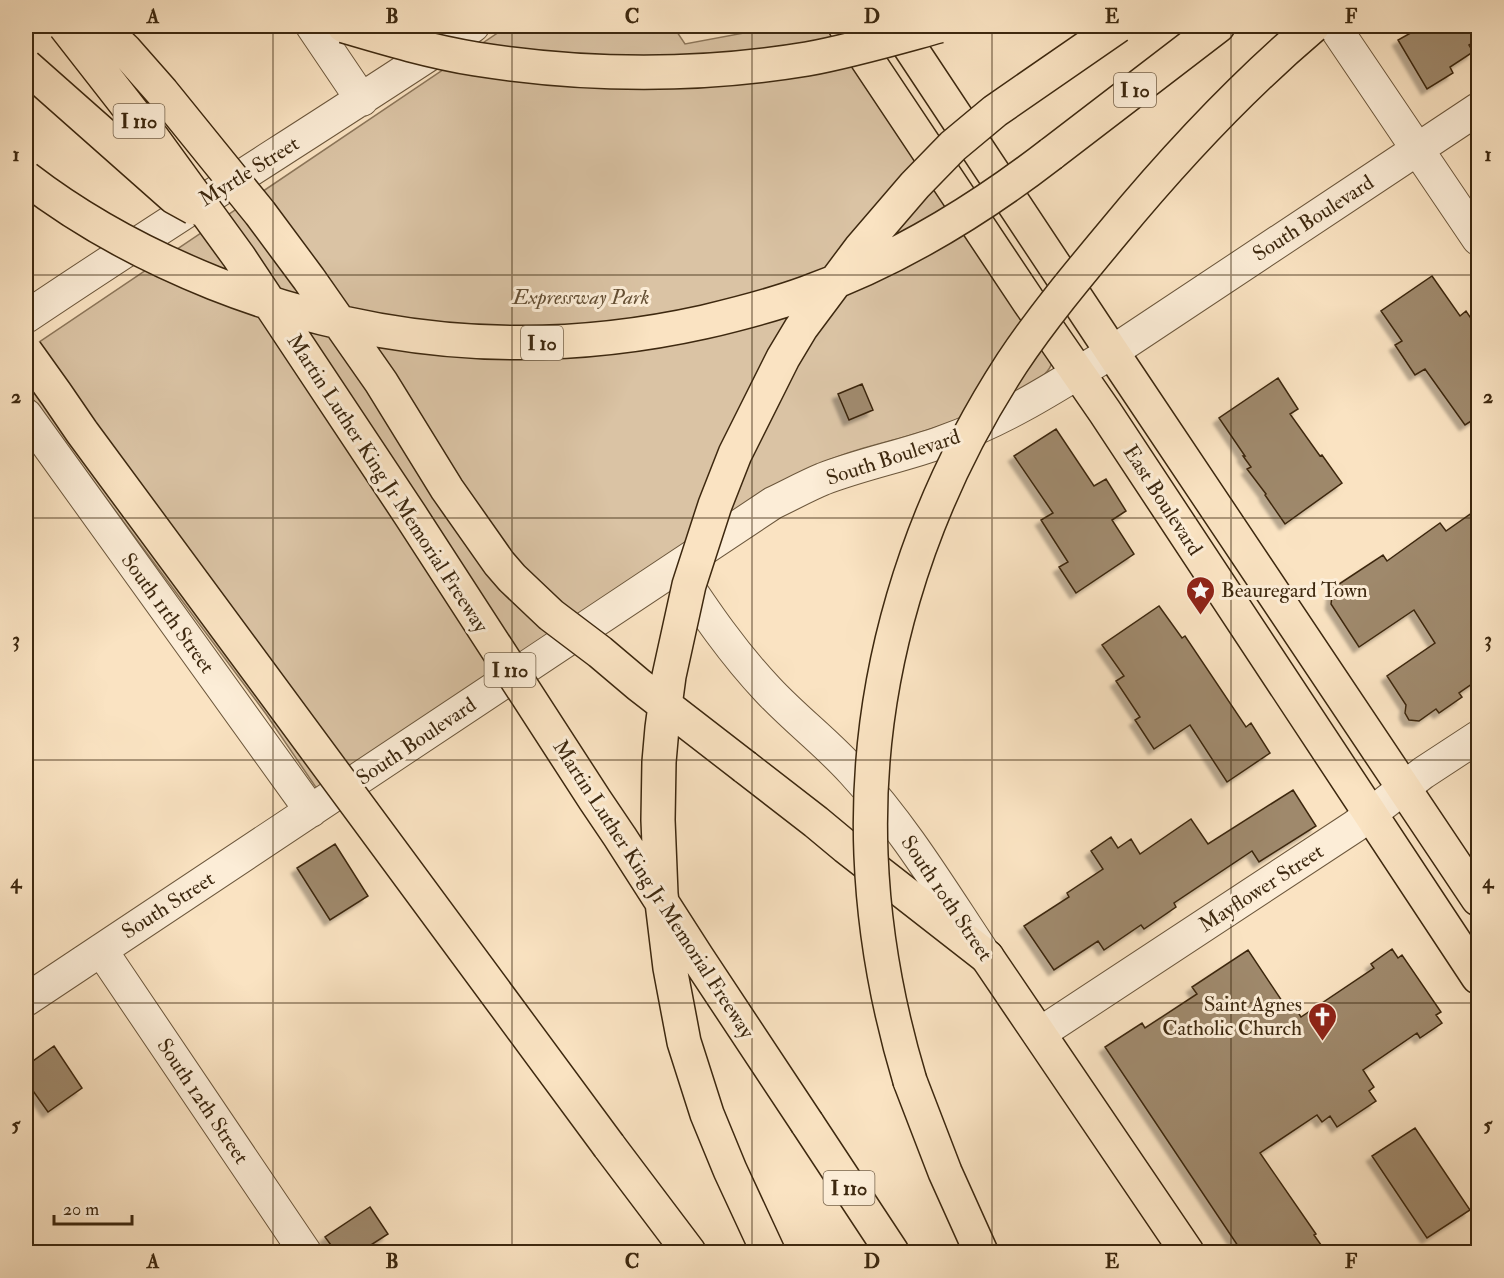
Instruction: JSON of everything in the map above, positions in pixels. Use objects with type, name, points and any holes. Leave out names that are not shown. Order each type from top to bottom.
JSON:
[{"type":"main road","name":"Martin Luther King Jr Memorial Freeway","points":[[65,26],[154,140],[211,218],[345,417],[892,1252]]},
{"type":"main road","points":[[100,26],[162,92],[260,213],[381,382],[447,489],[512,578],[551,615],[987,957]]},
{"type":"main road","points":[[344,26],[475,58],[523,65],[572,70],[667,72],[760,65],[808,58],[939,26]]},
{"type":"main road","name":"East Boulevard","points":[[845,26],[1479,977]]},
{"type":"main road","name":"East Boulevard","points":[[896,26],[1479,899]]},
{"type":"main road","points":[[768,1252],[707,1114],[684,1042],[670,968],[661,894],[658,820],[662,728],[669,676],[689,585],[715,505],[735,454],[783,358],[801,328],[860,249],[915,185],[953,146],[995,111],[1118,26]]},
{"type":"main road","name":"I 10","points":[[26,178],[72,212],[154,257],[208,281],[285,309],[332,321],[435,339],[521,343],[616,338],[663,331],[760,308],[806,293],[894,255],[944,227],[1013,183],[1218,26]]},
{"type":"main road","points":[[981,1252],[945,1172],[910,1081],[898,1039],[880,947],[874,899],[871,854],[873,758],[887,664],[910,570],[926,527],[966,441],[1023,347],[1048,313],[1172,165],[1261,74],[1313,26]]},
{"type":"main road","points":[[26,66],[174,197],[211,218]]},
{"type":"main road","points":[[26,352],[88,440],[689,1252]]},
{"type":"main road","name":"South 10th Street","points":[[987,957],[1187,1252]]},
{"type":"main road","points":[[609,1146],[669,1252]]},
{"type":"street","points":[[312,26],[362,100]]},
{"type":"street","name":"Myrtle Street","points":[[26,317],[154,231],[362,100],[473,26]]},
{"type":"street","points":[[1334,26],[1479,239]]},
{"type":"street","name":"South Boulevard","points":[[311,811],[773,503],[823,479],[942,442],[991,423],[1046,393],[1112,352],[1479,109]]},
{"type":"street","name":"South 11th Street","points":[[26,414],[311,811]]},
{"type":"street","name":"South 10th Street","points":[[676,568],[733,650],[768,690],[853,772],[893,819],[987,957]]},
{"type":"street","name":"Mayflower Street","points":[[1039,1034],[1355,826],[1423,773],[1479,737]]},
{"type":"street","name":"South Street","points":[[26,1000],[311,811]]},
{"type":"street","name":"South 12th Street","points":[[101,950],[305,1252]]},
{"type":"green space","name":"Expressway Park","points":[[508,26],[673,26],[685,44],[782,26],[831,26],[1052,362],[1042,377],[983,409],[954,421],[846,454],[795,476],[318,788],[266,714],[26,390],[26,351]]},
{"type":"building","points":[[1423,26],[1479,26],[1479,39],[1469,45],[1473,52],[1450,67],[1453,73],[1427,89],[1398,40]]},
{"type":"building","points":[[1432,276],[1460,316],[1466,311],[1479,330],[1479,416],[1465,425],[1425,369],[1415,375],[1395,345],[1402,341],[1381,311]]},
{"type":"building","points":[[1278,378],[1298,409],[1290,414],[1342,483],[1285,524],[1247,469],[1251,467],[1243,456],[1245,456],[1219,418]]},
{"type":"building","points":[[862,384],[873,410],[849,420],[838,394]]},
{"type":"building","points":[[1056,429],[1094,486],[1106,479],[1126,511],[1112,520],[1134,554],[1076,593],[1059,567],[1068,562],[1041,520],[1053,513],[1014,456]]},
{"type":"building","points":[[1479,508],[1479,679],[1459,693],[1462,697],[1439,713],[1436,709],[1419,721],[1409,720],[1405,713],[1406,705],[1387,676],[1435,643],[1414,610],[1359,647],[1331,604],[1333,588],[1383,555],[1387,561],[1440,523],[1446,531]]},
{"type":"building","points":[[1159,606],[1182,638],[1185,636],[1246,727],[1251,723],[1270,753],[1227,782],[1190,725],[1154,749],[1135,720],[1140,717],[1116,681],[1124,676],[1102,645]]},
{"type":"building","points":[[1293,790],[1316,826],[1259,862],[1252,851],[1174,903],[1176,907],[1144,929],[1141,925],[1104,950],[1098,941],[1054,970],[1024,926],[1069,897],[1067,893],[1103,869],[1091,851],[1111,837],[1118,848],[1131,839],[1140,854],[1191,819],[1208,844]]},
{"type":"building","points":[[335,844],[368,896],[330,920],[297,868]]},
{"type":"building","points":[[1392,949],[1398,958],[1402,955],[1441,1012],[1436,1015],[1442,1023],[1420,1038],[1417,1033],[1363,1070],[1374,1087],[1369,1091],[1376,1101],[1337,1127],[1330,1116],[1322,1122],[1317,1115],[1260,1153],[1326,1252],[1242,1252],[1105,1047],[1142,1023],[1145,1028],[1197,994],[1192,987],[1248,950],[1284,1004],[1290,1000],[1301,1017],[1374,968],[1371,964]]},
{"type":"building","points":[[54,1046],[82,1088],[48,1112],[26,1081],[26,1066]]},
{"type":"building","points":[[1415,1128],[1470,1210],[1427,1238],[1372,1156]]},
{"type":"building","points":[[370,1207],[388,1234],[360,1252],[336,1252],[325,1237]]},
{"type":"place","name":"Beauregard Town","points":[[1200,616]]},
{"type":"place","name":"Saint Agnes Catholic Church","points":[[1323,1042]]}]
